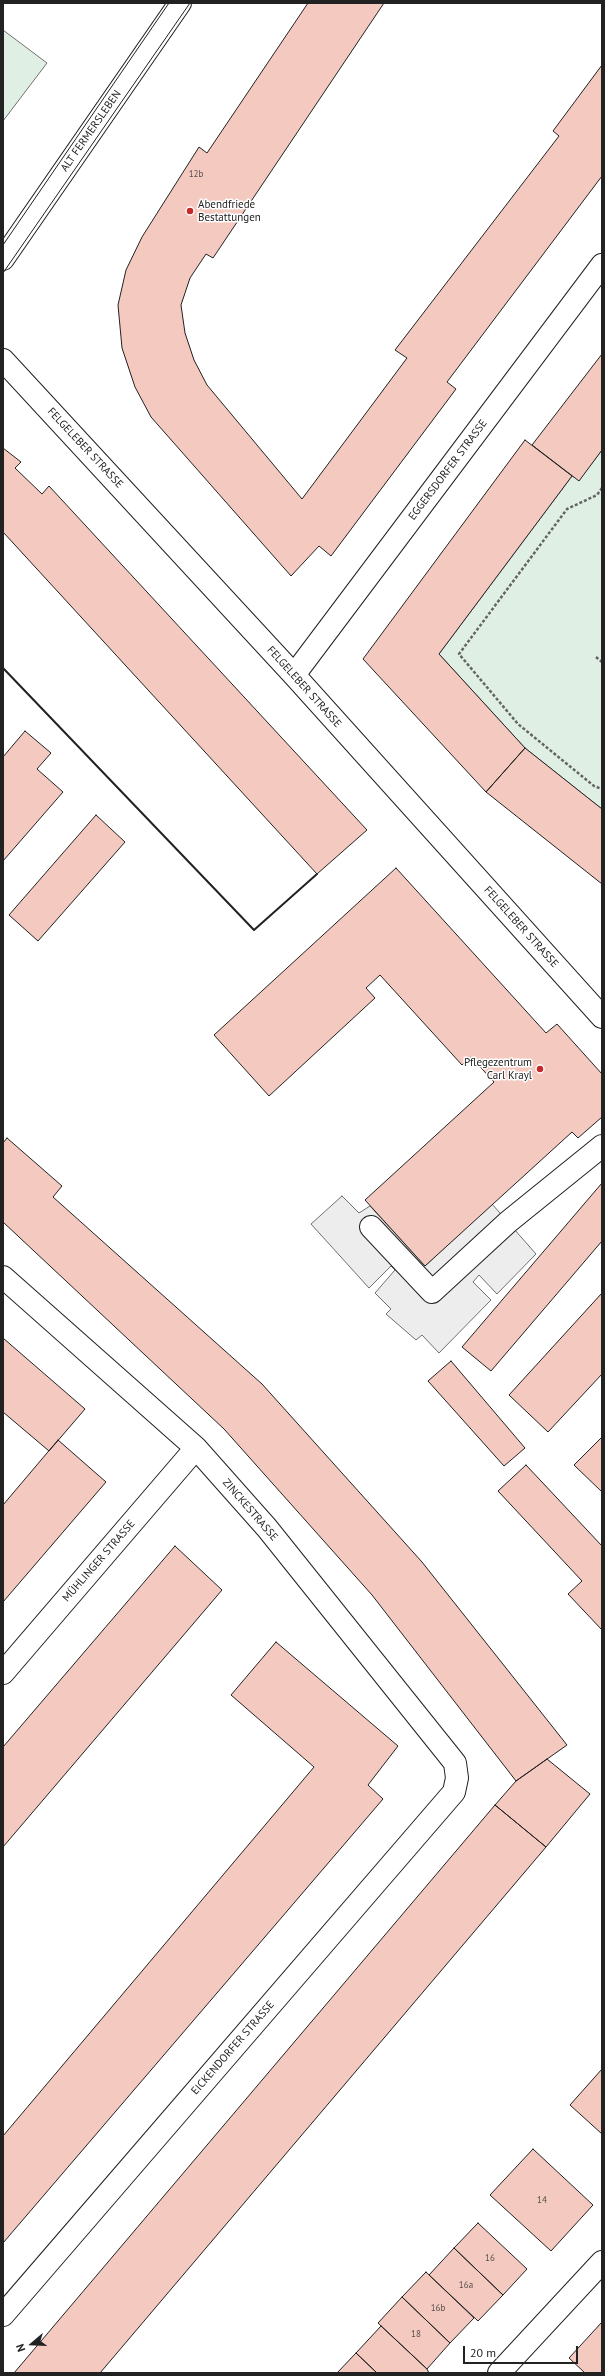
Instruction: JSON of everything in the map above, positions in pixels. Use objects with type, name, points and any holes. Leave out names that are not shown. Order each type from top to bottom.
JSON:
[{"type":"street","name":"ALT FERMERSLEBEN","points":[[3,259],[180,3]]},
{"type":"street","name":"EGGERSDORFER STRASSE","points":[[294,675],[602,265]]},
{"type":"street","name":"FELGELEBER STRASSE","points":[[3,360],[294,675],[602,1017]]},
{"type":"street","points":[[371,1227],[432,1292],[508,1222],[602,1146]]},
{"type":"street","name":"ZINCKESTRASSE","points":[[3,1277],[196,1448],[267,1528],[450,1756],[455,1763],[458,1778]]},
{"type":"street","name":"MÜHLINGER STRASSE","points":[[3,1673],[196,1448]]},
{"type":"street","name":"EICKENDORFER STRASSE","points":[[3,2315],[454,1792],[458,1778]]},
{"type":"street","points":[[499,2373],[602,2262]]},
{"type":"path","points":[[602,488],[597,495],[567,509],[459,654],[518,724],[594,786],[602,789]]},
{"type":"path","points":[[596,657],[602,662]]},
{"type":"green space","points":[[3,30],[47,63],[3,121]]},
{"type":"green space","points":[[602,450],[602,809],[525,748],[439,654],[572,476],[579,480]]},
{"type":"shaded area","points":[[342,1196],[359,1213],[370,1206],[425,1266],[492,1204],[536,1254],[497,1294],[479,1275],[473,1282],[491,1300],[439,1353],[422,1335],[416,1340],[386,1314],[391,1309],[375,1293],[395,1270],[391,1266],[369,1288],[311,1224]]},
{"type":"building","points":[[308,3],[384,3],[213,258],[206,254],[190,278],[181,305],[185,333],[194,360],[207,385],[302,499],[407,358],[395,350],[559,136],[553,131],[602,65],[602,176],[447,382],[456,389],[331,556],[319,546],[291,576],[151,417],[135,387],[122,348],[118,305],[126,270],[142,237],[199,147],[207,153]]},
{"type":"building","points":[[602,354],[602,450],[579,481],[532,445]]},
{"type":"building","points":[[525,440],[572,476],[439,654],[525,748],[486,792],[363,659]]},
{"type":"building","points":[[3,448],[21,462],[15,468],[42,494],[49,486],[367,830],[317,874],[3,532]]},
{"type":"building","points":[[25,731],[51,753],[37,769],[63,792],[3,861],[3,757]]},
{"type":"building","points":[[525,748],[602,809],[602,884],[486,792]]},
{"type":"building","points":[[96,815],[125,842],[38,941],[9,915]]},
{"type":"building","name":"Pflegezentrum Carl Krayl","points":[[396,868],[546,1033],[557,1024],[602,1074],[602,1117],[578,1138],[572,1132],[425,1266],[365,1200],[494,1082],[471,1057],[462,1065],[380,975],[366,988],[375,998],[269,1096],[214,1035]]},
{"type":"building","points":[[7,1138],[62,1186],[53,1197],[262,1384],[422,1562],[567,1745],[516,1781],[372,1595],[224,1429],[3,1222],[3,1143]]},
{"type":"building","points":[[602,1183],[602,1241],[491,1371],[462,1347]]},
{"type":"building","points":[[602,1293],[602,1374],[548,1432],[509,1395]]},
{"type":"building","points":[[3,1338],[85,1409],[49,1451],[3,1412]]},
{"type":"building","points":[[451,1361],[525,1448],[504,1466],[428,1381]]},
{"type":"building","points":[[602,1437],[602,1492],[574,1465]]},
{"type":"building","points":[[58,1440],[106,1482],[3,1602],[3,1505]]},
{"type":"building","points":[[526,1465],[602,1546],[602,1630],[568,1594],[582,1581],[498,1491]]},
{"type":"building","points":[[175,1546],[222,1590],[3,1847],[3,1747]]},
{"type":"building","points":[[276,1642],[398,1746],[368,1785],[383,1799],[3,2243],[3,2136],[314,1767],[231,1695]]},
{"type":"building","points":[[547,1759],[590,1794],[546,1847],[495,1805],[516,1781]]},
{"type":"building","points":[[495,1805],[546,1847],[100,2373],[14,2373]]},
{"type":"building","points":[[602,2069],[602,2134],[570,2105]]},
{"type":"building","points":[[533,2149],[593,2205],[551,2251],[490,2195]]},
{"type":"building","points":[[478,2223],[527,2269],[503,2295],[454,2248]]},
{"type":"building","points":[[454,2248],[503,2295],[478,2321],[429,2275]]},
{"type":"building","points":[[426,2272],[474,2318],[450,2343],[402,2297]]},
{"type":"building","points":[[402,2297],[450,2343],[427,2369],[378,2323]]},
{"type":"building","points":[[602,2322],[602,2373],[585,2373],[569,2358]]},
{"type":"building","points":[[381,2326],[427,2369],[429,2373],[377,2373],[356,2353]]},
{"type":"building","points":[[356,2353],[377,2373],[337,2373]]},
{"type":"tram line","points":[[3,245],[169,3]]},
{"type":"tram line","points":[[3,273],[190,3]]},
{"type":"wall","points":[[3,668],[254,930],[317,874]]},
{"type":"place","name":"Abendfriede Bestattungen","points":[[190,211]]},
{"type":"place","name":"Pflegezentrum Carl Krayl","points":[[540,1069]]}]
